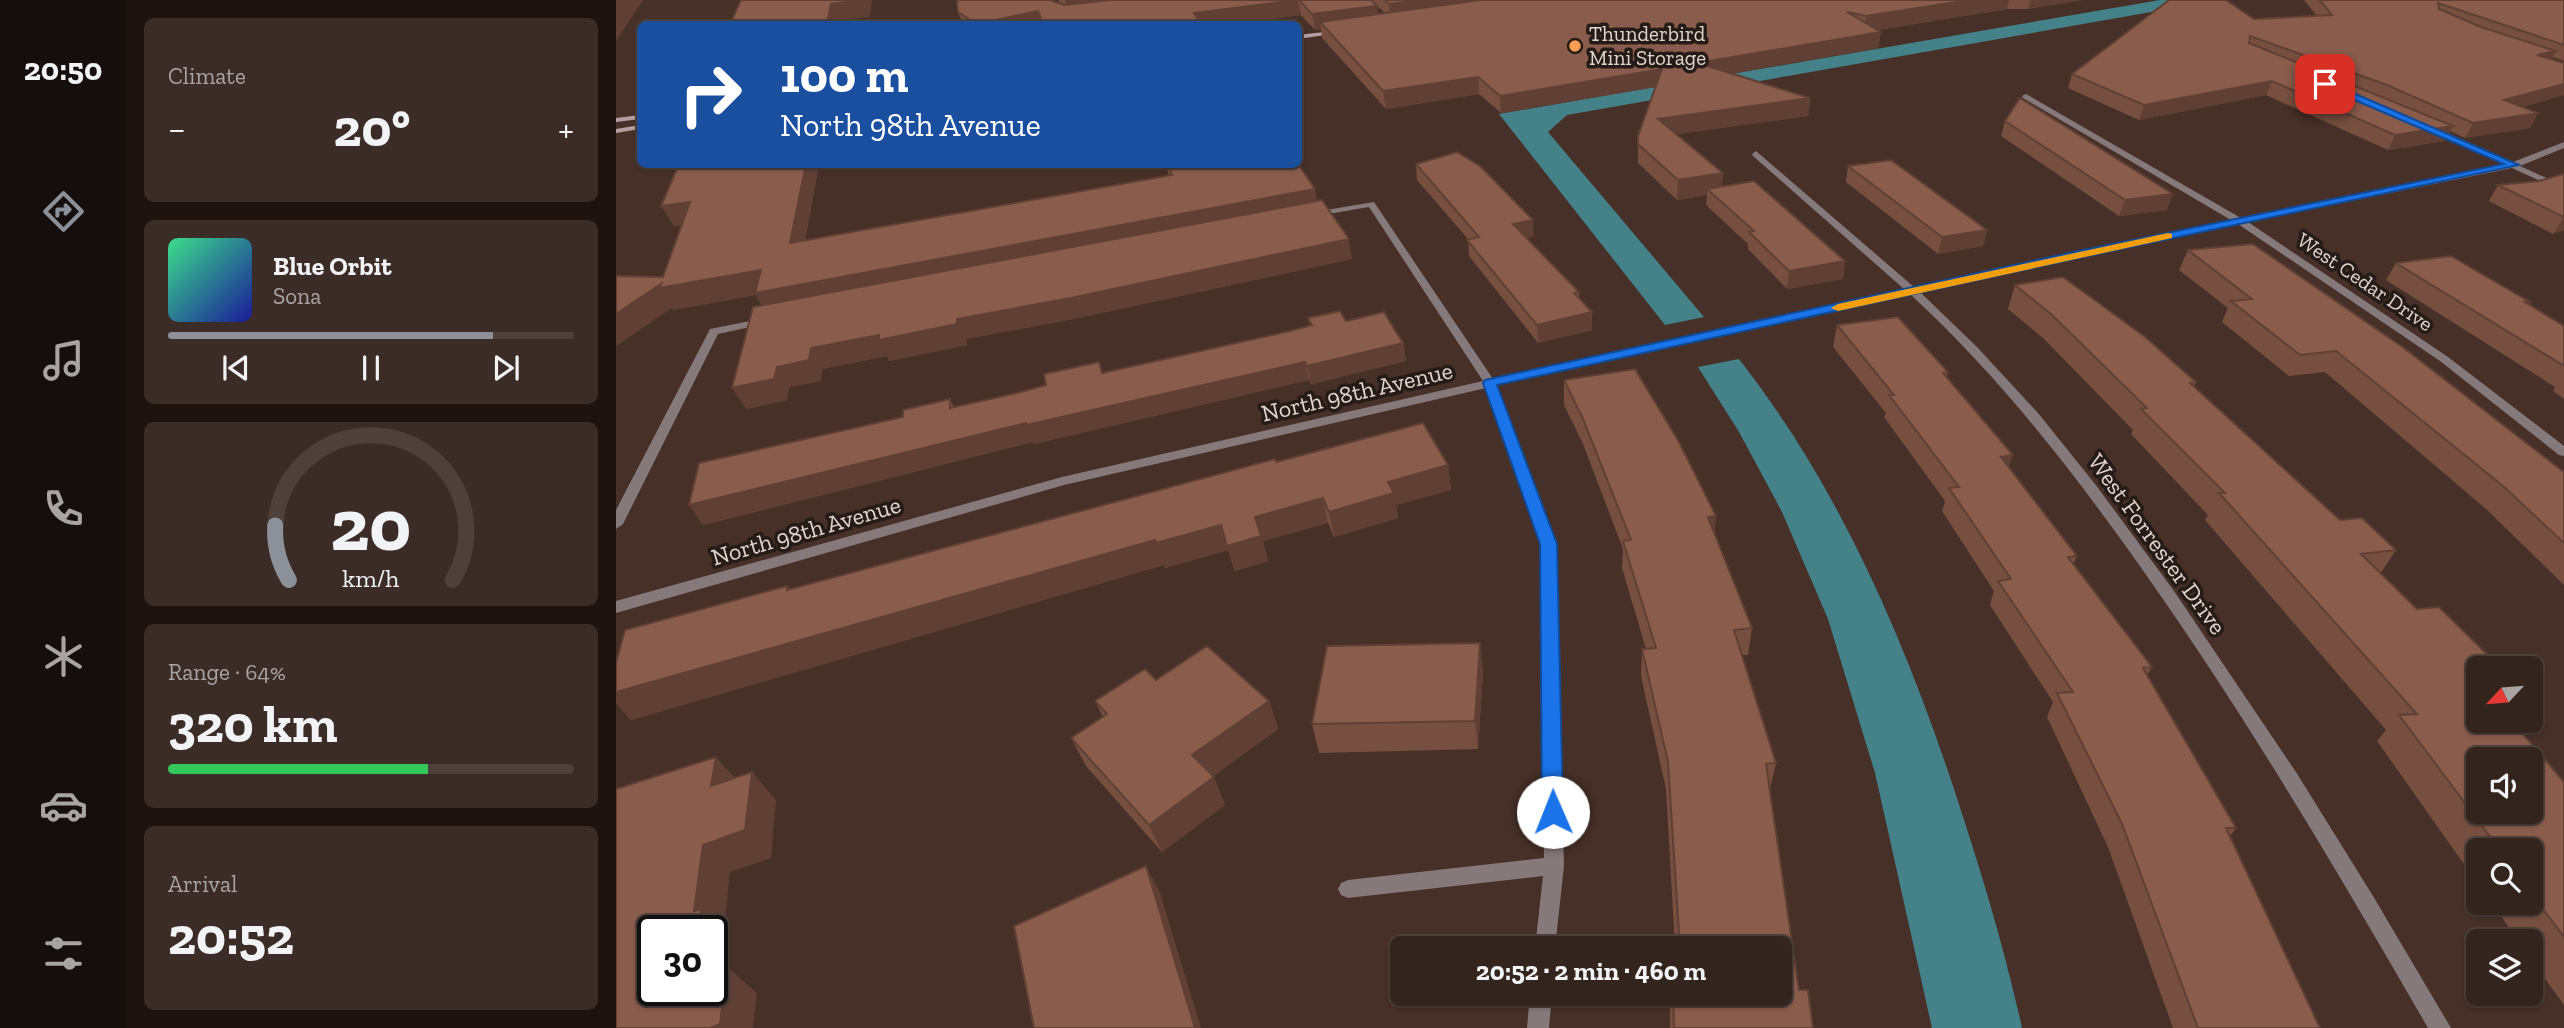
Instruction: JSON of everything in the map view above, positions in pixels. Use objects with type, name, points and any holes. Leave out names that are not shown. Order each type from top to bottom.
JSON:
[{"type":"street","points":[[1302,28],[1340,23]]},
{"type":"street","points":[[1302,36],[1350,30]]},
{"type":"street","name":"West Cedar Drive","points":[[2026,96],[2240,221],[2444,359],[2564,452]]},
{"type":"street","points":[[616,120],[637,117]]},
{"type":"street","points":[[2427,126],[2564,189]]},
{"type":"street","points":[[616,131],[637,128]]},
{"type":"street","name":"North 98th Avenue","points":[[616,607],[1062,481],[1490,383],[2240,221],[2514,165],[2564,145]]},
{"type":"street","name":"West Forrester Drive","points":[[1756,154],[1974,349],[2039,422],[2163,586],[2346,867],[2440,1028]]},
{"type":"street","points":[[1303,218],[1371,204],[1490,383],[1548,544],[1553,866],[1546,936]]},
{"type":"street","points":[[616,524],[714,331],[783,318]]},
{"type":"street","points":[[1348,890],[1553,866]]},
{"type":"street","points":[[1538,1028],[1540,1006]]},
{"type":"water","points":[[2160,0],[2219,0],[1567,115],[1548,132],[1704,317],[1665,325],[1499,114]]},
{"type":"water","points":[[1739,359],[1808,459],[1838,511],[1890,619],[1913,675],[1964,819],[1999,937],[2022,1028],[1932,1028],[1875,773],[1828,619],[1782,512],[1739,432],[1698,367]]},
{"type":"building","points":[[741,0],[863,0],[831,4],[828,21],[731,21]]},
{"type":"building","points":[[957,0],[1050,0],[1064,5],[1110,0],[1298,0],[1194,13],[1199,21],[1042,21],[1038,11],[991,21],[972,21],[958,12]]},
{"type":"building","points":[[1299,0],[1371,0],[1377,6],[1312,14]]},
{"type":"building","points":[[1385,0],[1424,0],[1389,4]]},
{"type":"building","points":[[1480,0],[1969,0],[1866,16],[1847,12],[1881,32],[1698,63],[1810,98],[1658,119],[1723,173],[1678,180],[1638,144],[1638,136],[1662,69],[1500,96],[1478,77],[1383,91],[1320,22]]},
{"type":"building","points":[[2169,0],[2226,0],[2254,19],[2332,15],[2320,0],[2564,0],[2564,45],[2438,3],[2439,9],[2481,27],[2556,51],[2537,55],[2564,63],[2564,84],[2504,100],[2538,113],[2473,123],[2387,85],[2250,36],[2249,43],[2453,126],[2395,135],[2272,81],[2144,105],[2072,74]]},
{"type":"building","points":[[2020,98],[2173,194],[2125,200],[2005,121]]},
{"type":"building","points":[[1457,152],[1480,166],[1533,220],[1513,224],[1579,292],[1574,293],[1592,312],[1537,325],[1467,240],[1479,237],[1416,164]]},
{"type":"building","points":[[1891,160],[1987,230],[1942,237],[1848,166]]},
{"type":"building","points":[[677,168],[805,168],[790,243],[1172,175],[1169,168],[1301,168],[1315,189],[755,293],[761,270],[659,288],[661,284],[616,314],[616,276],[663,277],[690,202],[661,206]]},
{"type":"building","points":[[2563,174],[2564,217],[2498,185],[2539,181]]},
{"type":"building","points":[[1754,181],[1845,261],[1789,271],[1749,232],[1754,231],[1707,189]]},
{"type":"building","points":[[1322,200],[1349,239],[1071,298],[957,319],[957,324],[879,340],[879,335],[811,348],[809,360],[777,367],[774,379],[732,388],[753,307]]},
{"type":"building","points":[[2253,244],[2404,348],[2564,472],[2564,543],[2503,486],[2336,351],[2300,355],[2231,301],[2252,299],[2188,250]]},
{"type":"building","points":[[2451,256],[2530,302],[2525,302],[2564,326],[2564,366],[2396,263]]},
{"type":"building","points":[[2063,277],[2144,336],[2196,382],[2190,383],[2340,520],[2362,518],[2396,550],[2361,554],[2417,609],[2439,607],[2489,656],[2466,656],[2466,733],[2522,733],[2534,747],[2466,747],[2466,805],[2399,715],[2417,714],[2219,493],[2225,493],[2141,409],[2147,408],[2051,314],[2015,285]]},
{"type":"building","points":[[1340,311],[1346,321],[1384,312],[1403,343],[1307,366],[1305,362],[1026,423],[689,505],[699,463],[903,417],[903,410],[950,399],[950,408],[1021,392],[1046,385],[1044,374],[1099,362],[1102,373],[1290,331],[1312,325],[1308,318]]},
{"type":"building","points":[[1898,317],[1948,372],[1943,373],[2013,455],[2001,457],[2077,556],[2068,557],[2152,667],[2143,668],[2236,828],[2226,828],[2320,1028],[2198,1028],[2122,824],[2057,693],[2073,692],[1998,581],[2011,579],[1949,488],[1959,487],[1889,395],[1894,395],[1837,325]]},
{"type":"building","points":[[1635,369],[1679,442],[1716,516],[1708,517],[1752,628],[1734,630],[1776,763],[1766,764],[1791,936],[1679,936],[1668,762],[1642,649],[1656,648],[1623,541],[1631,540],[1583,419],[1564,380]]},
{"type":"building","points":[[1423,423],[1448,465],[1388,482],[1394,493],[1329,512],[1323,498],[1255,517],[1261,536],[1227,546],[1221,525],[1156,543],[1155,540],[616,692],[616,663],[625,630],[787,586],[787,590],[1275,459],[1276,462]]},
{"type":"building","points":[[1480,643],[1475,721],[1312,724],[1327,646]]},
{"type":"building","points":[[1207,646],[1269,701],[1192,755],[1214,777],[1149,825],[1071,738],[1107,714],[1095,701],[1145,669],[1156,680]]},
{"type":"building","points":[[716,757],[711,786],[752,772],[745,830],[703,845],[694,911],[701,909],[700,915],[637,915],[637,1006],[722,1006],[720,1024],[710,1028],[616,1028],[616,789]]},
{"type":"building","points":[[2543,757],[2564,782],[2564,937],[2543,909],[2543,838],[2491,838],[2481,824],[2543,824]]},
{"type":"building","points":[[1146,866],[1195,1028],[1034,1028],[1014,926]]},
{"type":"building","points":[[1792,942],[1799,990],[1808,990],[1813,1028],[1674,1028],[1673,1006],[1792,1006]]},
{"type":"slow traffic","points":[[1838,308],[2168,236]]},
{"type":"place","name":"Thunderbird Mini Storage","points":[[1575,46]]},
{"type":"route","points":[[1553,812],[1548,544],[1490,383],[2074,255],[2514,165],[2325,84]]}]
